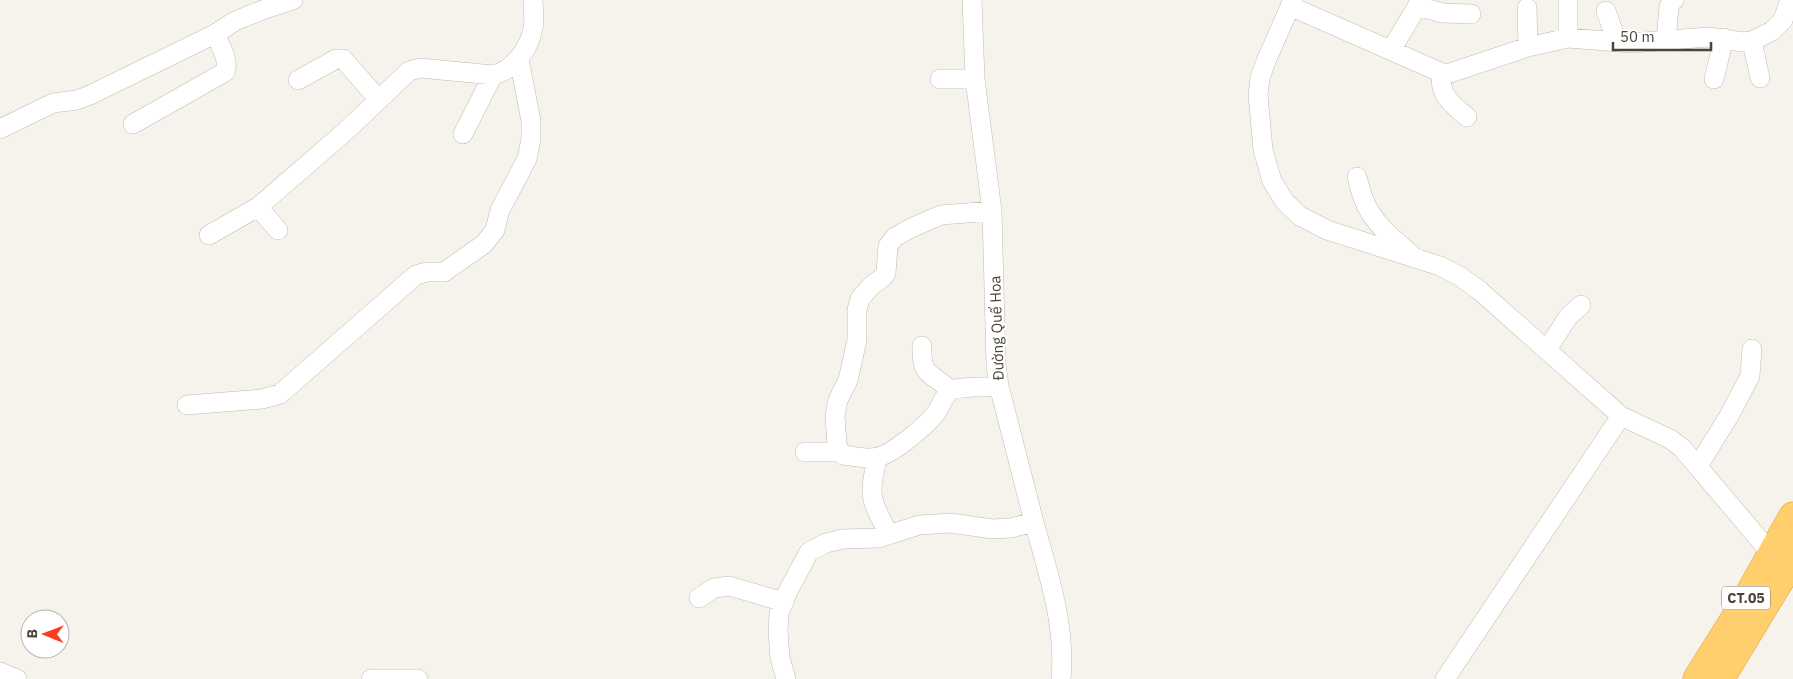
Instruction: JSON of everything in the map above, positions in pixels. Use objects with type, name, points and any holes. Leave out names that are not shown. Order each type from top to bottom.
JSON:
[{"type":"highway","name":"CT.05","points":[[1697,679],[1739,612],[1793,516]]},
{"type":"highway","name":"CT.05","points":[[1720,679],[1793,559]]},
{"type":"street","points":[[0,129],[53,103],[77,100],[90,95],[215,34],[235,22],[265,9],[294,0]]},
{"type":"street","points":[[462,134],[491,80],[519,59],[533,29],[533,0]]},
{"type":"street","name":"Đường Quế Hoa","points":[[972,0],[975,79],[992,211],[996,364],[999,386],[1059,620],[1062,649],[1061,679]]},
{"type":"street","points":[[1568,0],[1568,38]]},
{"type":"street","points":[[1666,41],[1669,6],[1674,0]]},
{"type":"street","points":[[1764,545],[1682,448],[1670,439],[1621,416],[1480,291],[1461,277],[1440,266],[1327,230],[1300,216],[1285,202],[1272,181],[1263,150],[1258,94],[1260,78],[1266,61],[1292,3],[1442,73],[1450,73],[1528,47],[1568,38],[1632,43],[1708,37],[1743,42],[1752,41],[1788,24],[1790,0]]},
{"type":"street","points":[[1391,50],[1419,3],[1443,13],[1470,14]]},
{"type":"street","points":[[1527,8],[1528,47]]},
{"type":"street","points":[[1606,11],[1617,42]]},
{"type":"street","points":[[133,124],[225,72],[227,68],[225,57],[215,34]]},
{"type":"street","points":[[1714,79],[1724,38]]},
{"type":"street","points":[[1752,41],[1760,78]]},
{"type":"street","points":[[298,80],[336,58],[343,59],[379,100]]},
{"type":"street","points":[[187,405],[262,399],[280,394],[416,276],[427,272],[444,272],[484,244],[495,230],[500,210],[527,159],[531,139],[531,121],[519,59]]},
{"type":"street","points":[[209,235],[258,207],[415,68],[440,69],[491,80]]},
{"type":"street","points":[[1442,73],[1440,83],[1443,93],[1467,117]]},
{"type":"street","points":[[940,79],[975,79]]},
{"type":"street","points":[[1357,177],[1364,202],[1371,213],[1390,235],[1415,258]]},
{"type":"street","points":[[258,207],[278,230]]},
{"type":"street","points":[[992,211],[941,215],[895,237],[888,246],[886,273],[860,299],[856,340],[848,380],[831,397],[836,416],[837,445],[843,455],[878,457],[916,433],[928,422],[937,412],[950,390],[963,387],[999,386]]},
{"type":"street","points":[[1547,350],[1568,317],[1581,304]]},
{"type":"street","points":[[922,346],[921,362],[926,372],[950,390]]},
{"type":"street","points":[[1698,466],[1729,416],[1750,376],[1753,360],[1752,349]]},
{"type":"street","points":[[1446,679],[1621,416]]},
{"type":"street","points":[[805,452],[840,452]]},
{"type":"street","points":[[878,457],[872,500],[876,512],[889,534]]},
{"type":"street","points":[[786,679],[780,658],[779,613],[809,552],[826,543],[843,539],[879,538],[919,525],[952,523],[992,529],[1011,528],[1034,522]]},
{"type":"street","points":[[699,598],[714,588],[729,586],[784,602]]},
{"type":"street","points":[[0,672],[17,679]]},
{"type":"street","points":[[372,679],[418,679]]}]
